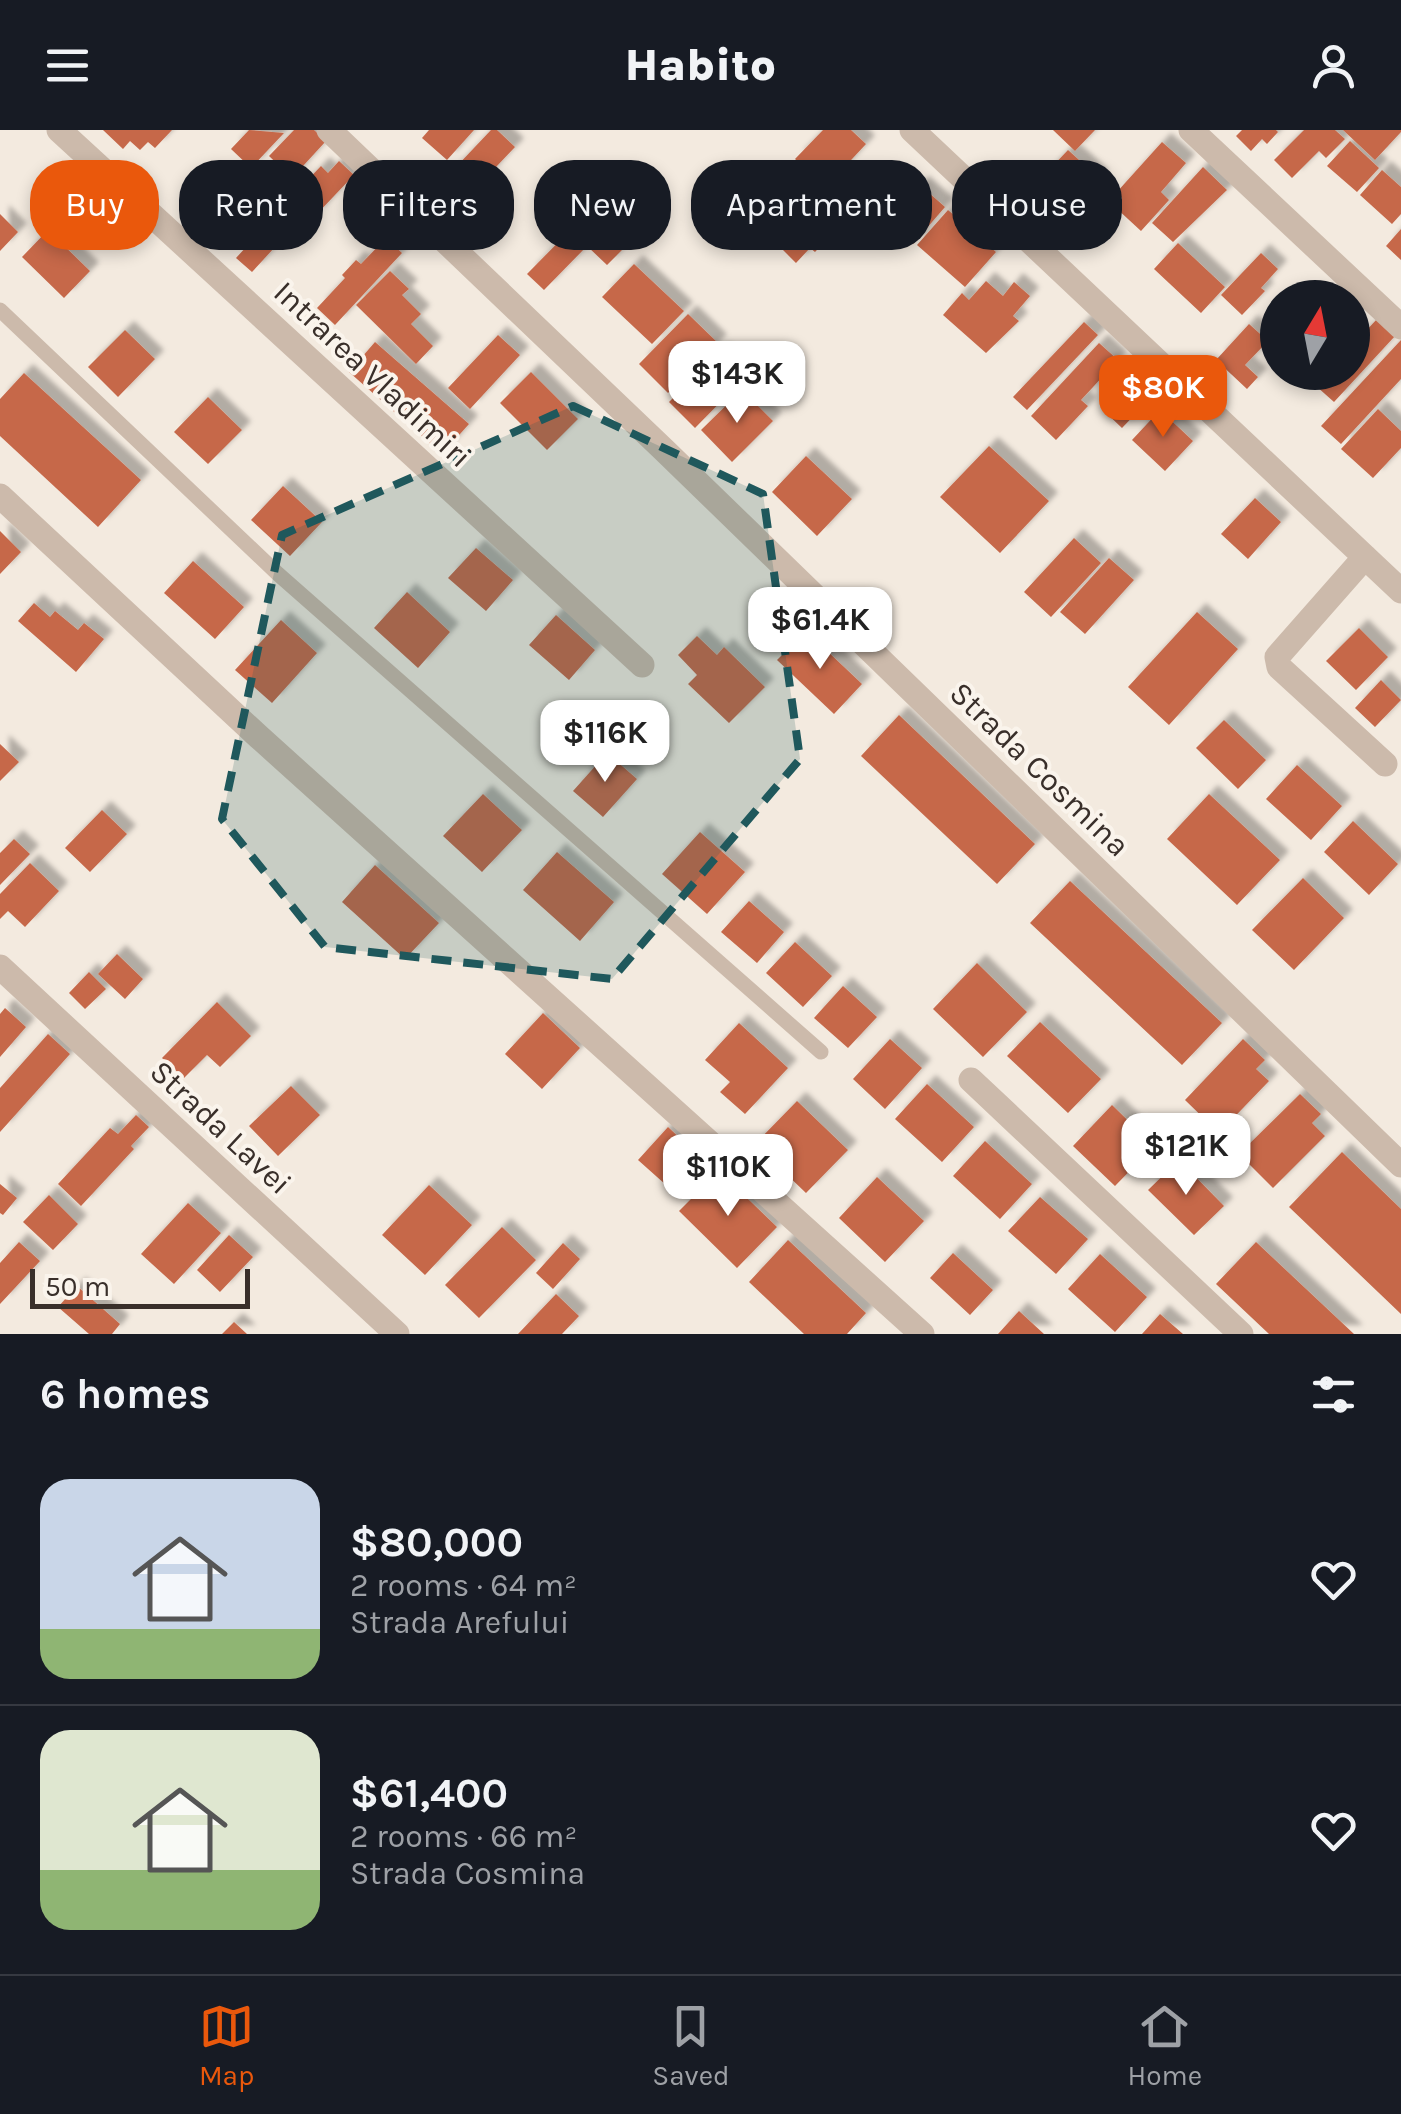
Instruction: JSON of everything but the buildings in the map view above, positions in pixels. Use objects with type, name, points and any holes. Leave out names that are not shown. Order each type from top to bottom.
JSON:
[{"type":"street","name":"Intrarea Vladimiri","points":[[60,130],[642,665]]},
{"type":"street","name":"Strada Cosmina","points":[[329,130],[1401,1165]]},
{"type":"street","points":[[912,130],[1401,591]]},
{"type":"street","points":[[1191,130],[1401,327]]},
{"type":"street","points":[[0,496],[259,737],[922,1334]]},
{"type":"street","points":[[1365,557],[1276,656],[1278,667],[1385,764]]},
{"type":"street","name":"Strada Lavei","points":[[0,967],[397,1334]]},
{"type":"street","points":[[971,1080],[1241,1334]]},
{"type":"lane","points":[[0,310],[278,574],[822,1052]]},
{"type":"highlighted area","points":[[573,406],[763,494],[800,759],[612,979],[325,947],[222,819],[282,535]]}]
